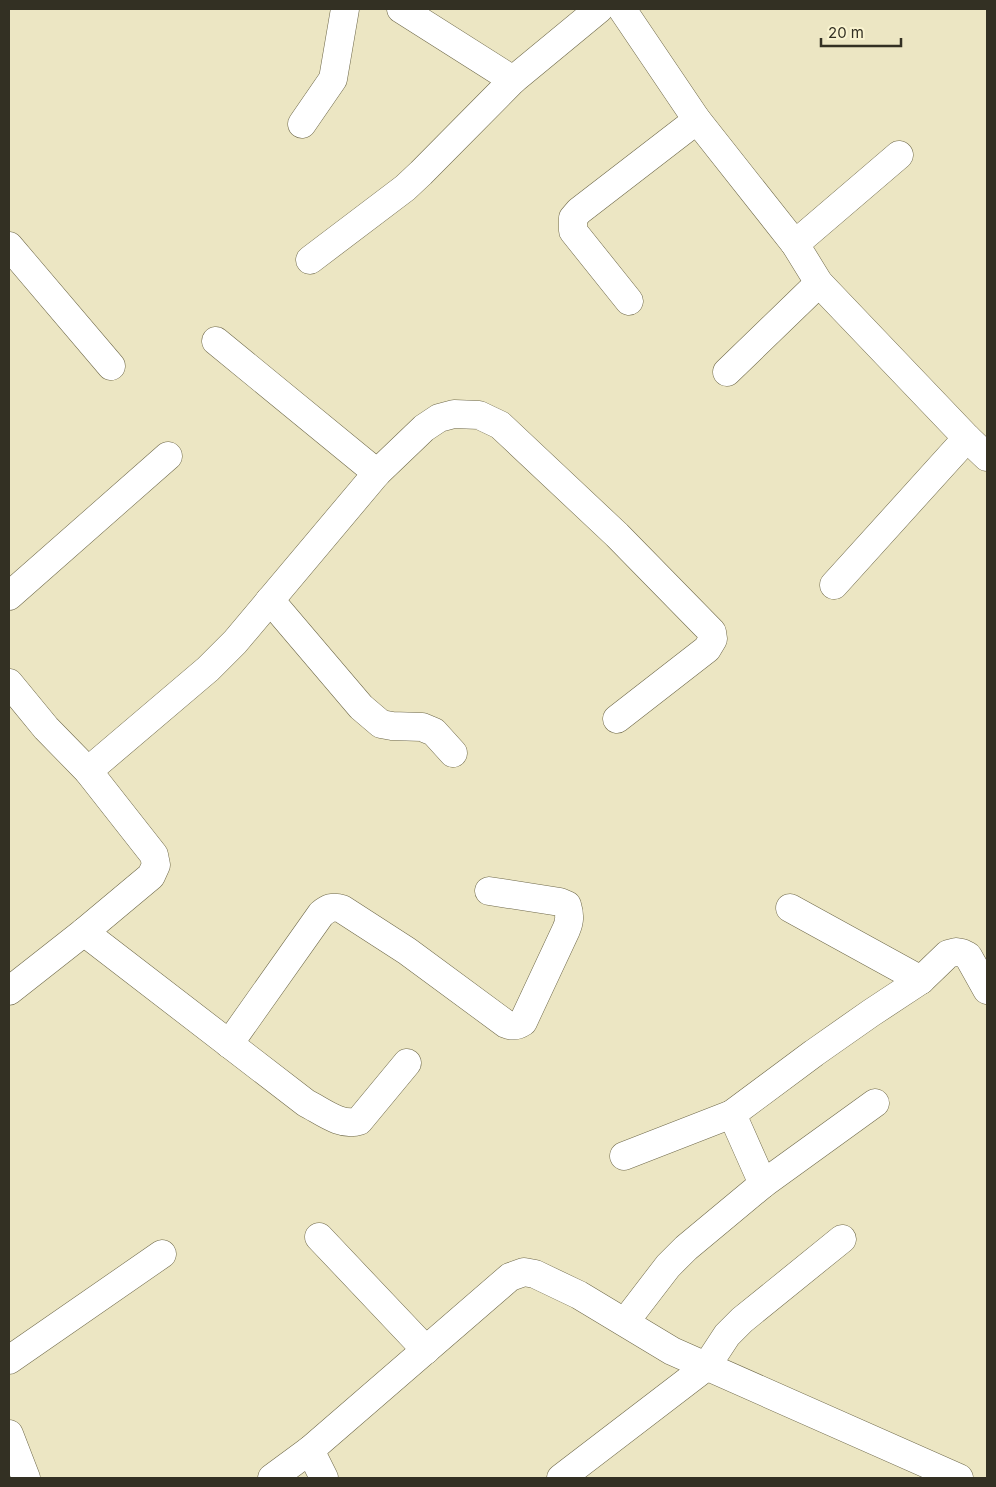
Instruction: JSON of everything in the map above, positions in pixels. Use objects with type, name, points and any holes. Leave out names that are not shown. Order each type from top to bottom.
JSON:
[{"type":"street","points":[[302,124],[333,79],[345,9]]},
{"type":"street","points":[[401,9],[513,80]]},
{"type":"street","points":[[310,260],[416,178],[513,80],[599,9]]},
{"type":"street","points":[[622,9],[696,120],[794,244],[819,283],[987,457]]},
{"type":"street","points":[[629,300],[574,231],[574,218],[579,211],[696,120]]},
{"type":"street","points":[[794,244],[900,155]]},
{"type":"street","points":[[9,246],[111,366]]},
{"type":"street","points":[[727,372],[819,283]]},
{"type":"street","points":[[216,341],[377,473]]},
{"type":"street","points":[[88,771],[208,669],[235,642],[377,473],[424,428],[439,418],[454,414],[479,415],[500,426],[617,535],[712,632],[713,639],[708,649],[617,719]]},
{"type":"street","points":[[834,585],[967,438]]},
{"type":"street","points":[[9,596],[168,456]]},
{"type":"street","points":[[270,600],[361,707],[381,724],[422,727],[434,732],[453,753]]},
{"type":"street","points":[[9,683],[46,728],[88,771],[154,855],[156,865],[150,876],[84,932],[9,991]]},
{"type":"street","points":[[229,1044],[321,914],[327,909],[334,907],[342,909],[407,952],[506,1024],[511,1026],[518,1025],[523,1022],[566,930],[570,920],[569,913],[566,906],[560,902],[489,891]]},
{"type":"street","points":[[790,908],[920,980]]},
{"type":"street","points":[[84,932],[306,1103],[345,1123],[353,1123],[365,1115],[407,1063]]},
{"type":"street","points":[[624,1156],[732,1114],[814,1053],[920,980],[948,954],[956,952],[968,956],[987,990]]},
{"type":"street","points":[[625,1322],[668,1266],[686,1248],[763,1184],[875,1104]]},
{"type":"street","points":[[732,1114],[763,1184]]},
{"type":"street","points":[[319,1237],[426,1350]]},
{"type":"street","points":[[561,1478],[706,1367],[727,1335],[742,1320],[842,1239]]},
{"type":"street","points":[[9,1360],[162,1254]]},
{"type":"street","points":[[272,1478],[310,1450],[510,1277],[524,1272],[536,1274],[578,1295],[672,1351],[960,1478]]},
{"type":"street","points":[[9,1434],[26,1478]]},
{"type":"street","points":[[310,1450],[324,1478]]}]
